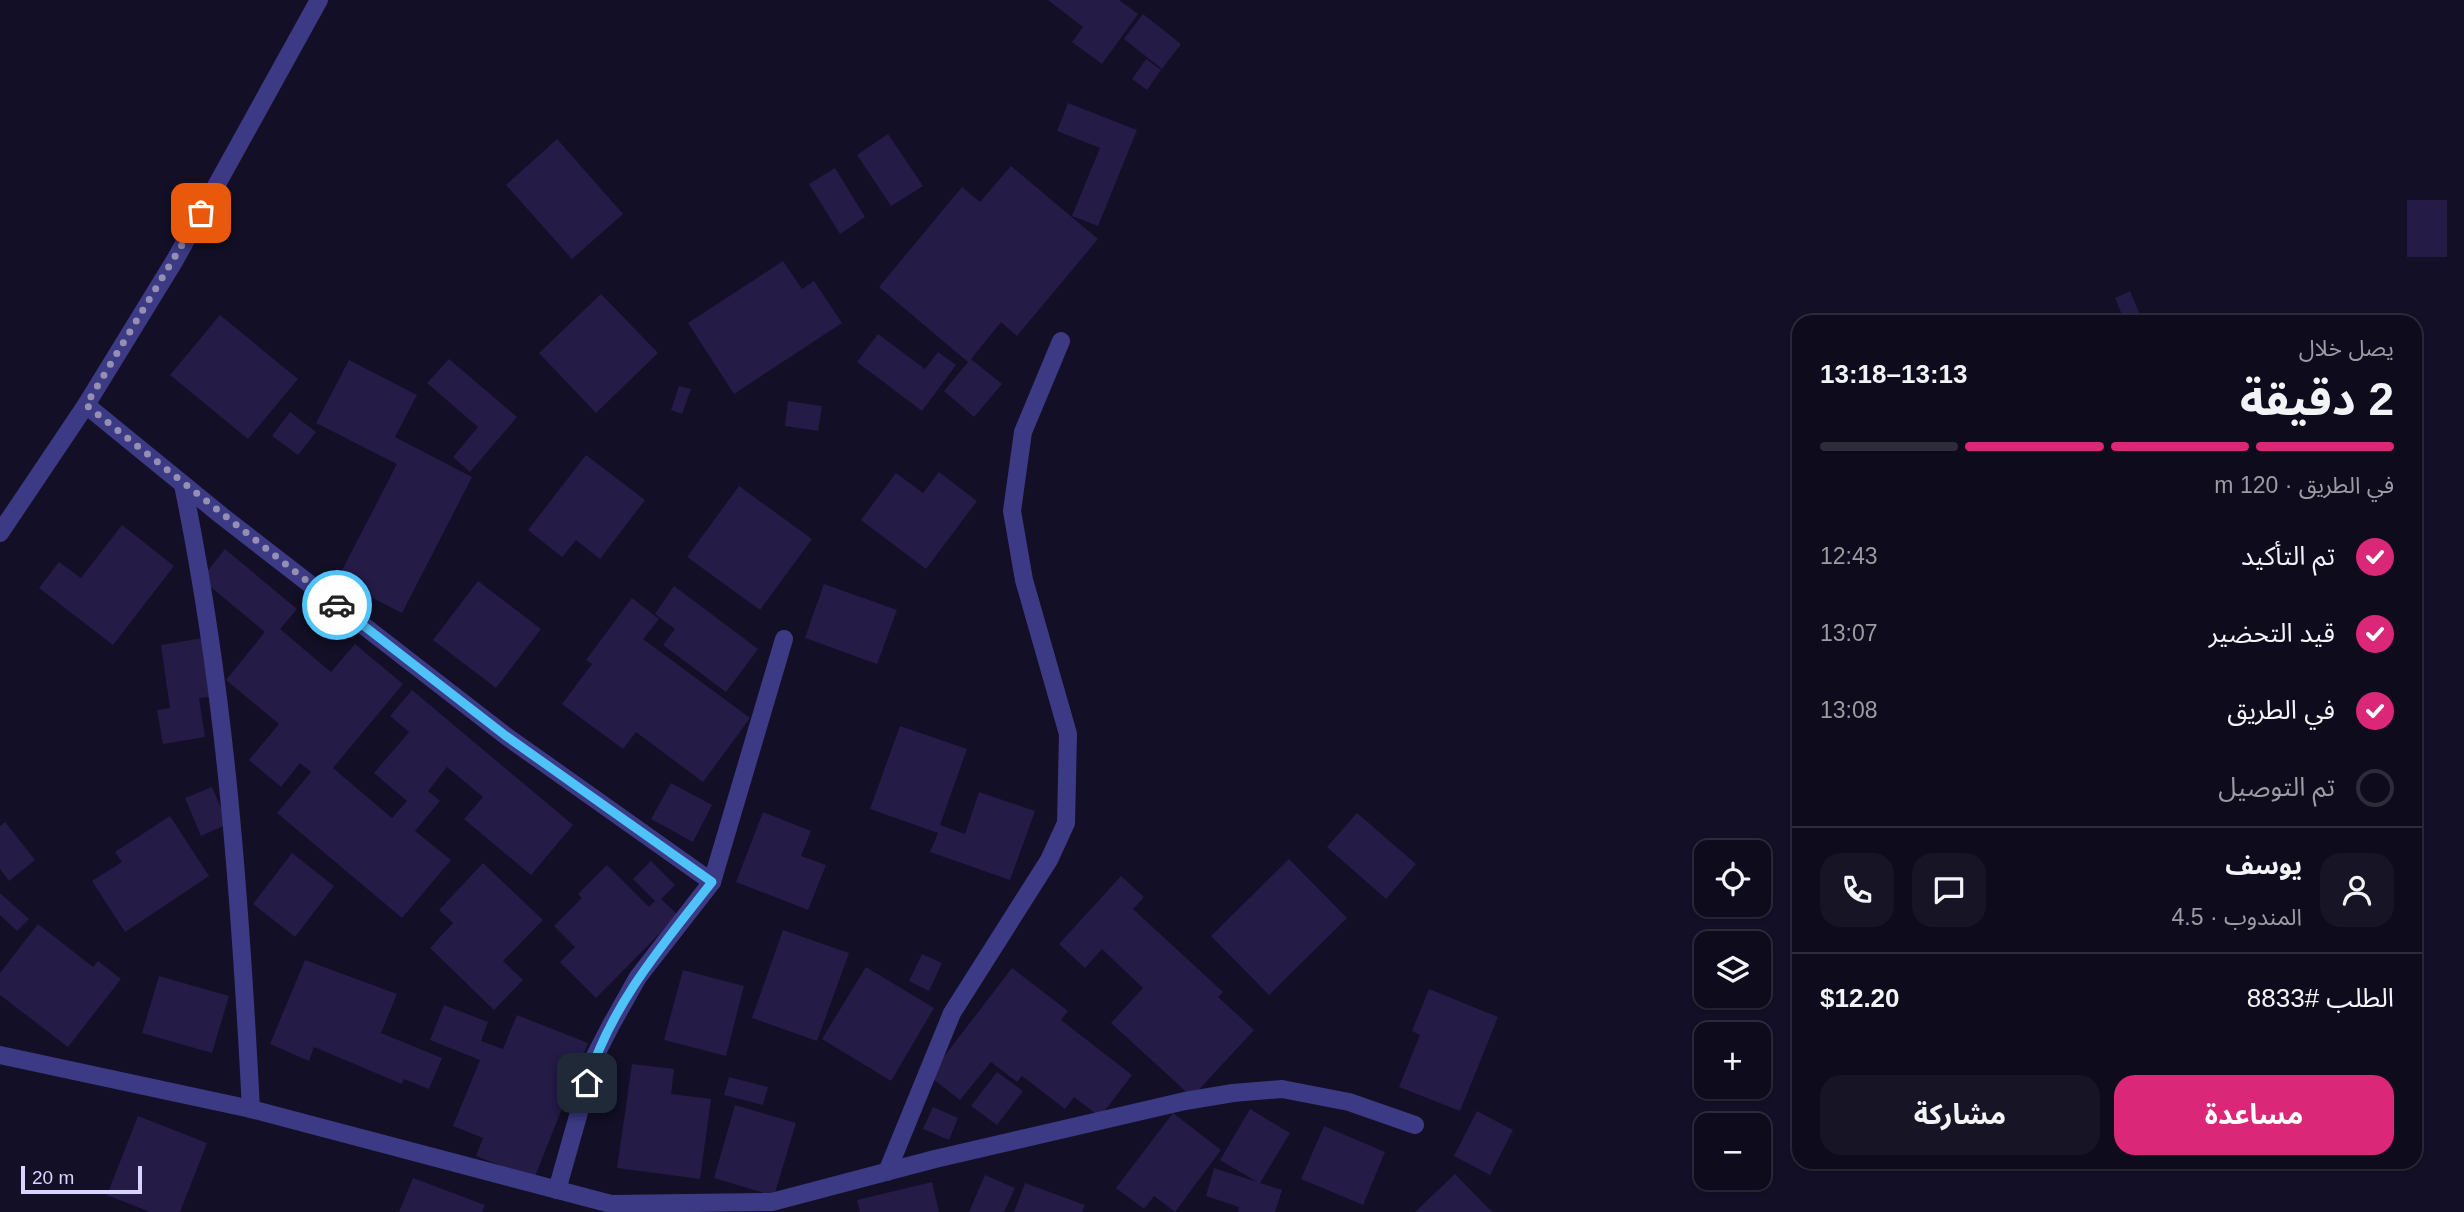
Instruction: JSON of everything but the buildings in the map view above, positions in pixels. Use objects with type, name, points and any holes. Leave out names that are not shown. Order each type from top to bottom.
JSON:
[{"type":"street","points":[[0,533],[86,405],[175,261],[319,0]]},
{"type":"street","points":[[887,1171],[952,1013],[1049,860],[1066,823],[1068,734],[1024,580],[1012,511],[1023,432],[1061,341]]},
{"type":"street","points":[[86,405],[183,485],[506,736],[712,882]]},
{"type":"street","points":[[183,485],[203,579],[226,744],[239,879],[251,1110]]},
{"type":"street","points":[[557,1190],[600,1046],[638,977],[712,882],[784,639]]},
{"type":"street","points":[[0,1055],[251,1110],[557,1190],[608,1208],[774,1207],[887,1171],[1172,1104],[1233,1093],[1282,1089],[1349,1102],[1415,1125]]},
{"type":"way so far","points":[[201,213],[175,261],[86,405],[337,605]]},
{"type":"route","points":[[337,605],[506,736],[712,882],[638,977],[595,1056],[587,1083]]}]
